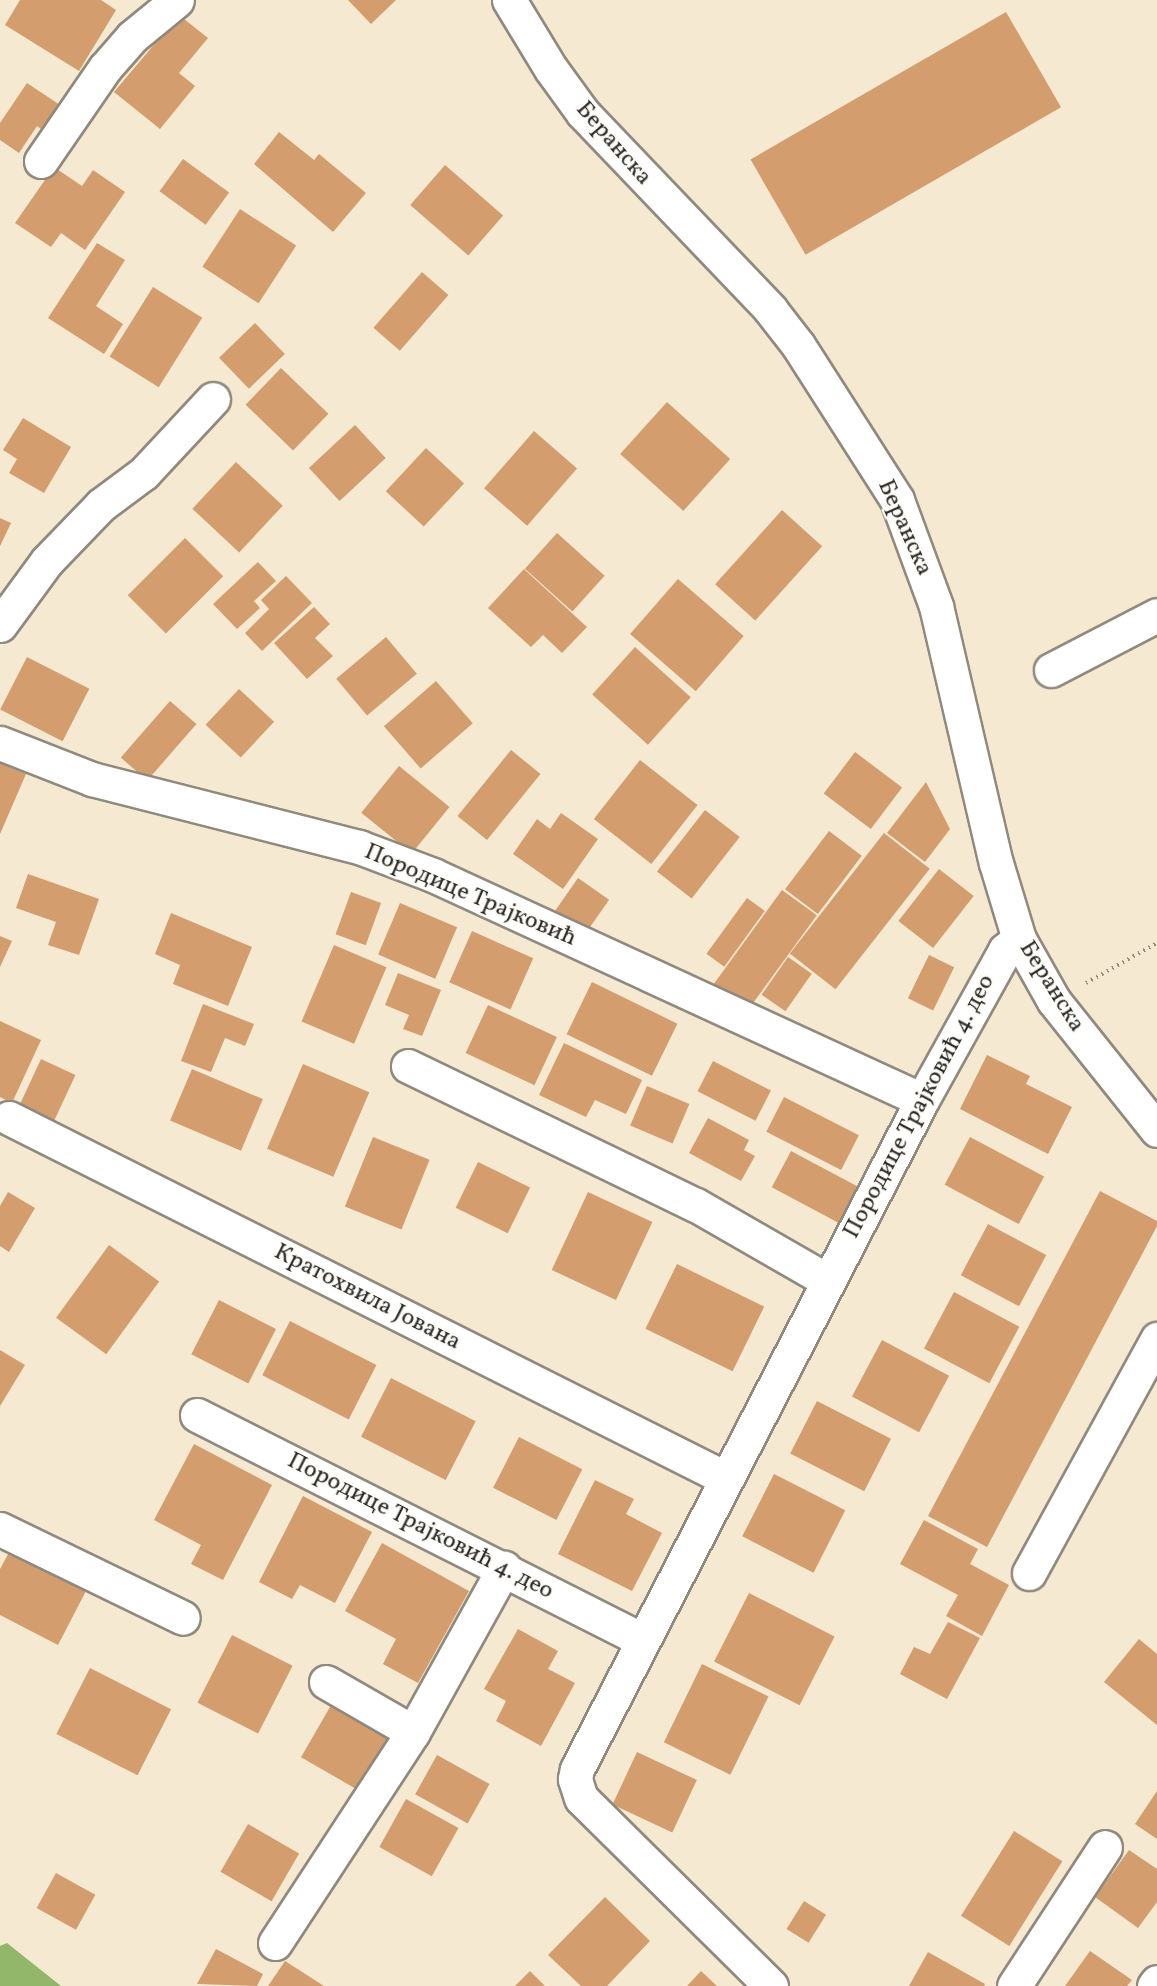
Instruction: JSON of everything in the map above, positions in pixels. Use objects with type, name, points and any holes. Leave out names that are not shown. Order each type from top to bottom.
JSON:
[{"type":"street","points":[[41,161],[105,68],[132,37],[177,0]]},
{"type":"street","name":"Беранска","points":[[509,0],[583,113],[770,309],[798,345],[897,500],[936,606],[996,863],[1019,939],[1054,1001],[1157,1130]]},
{"type":"street","points":[[0,625],[55,553],[101,505],[144,473],[213,399]]},
{"type":"street","points":[[1051,670],[1157,615]]},
{"type":"street","name":"Породице Трајковић","points":[[0,743],[112,785],[359,847],[433,875],[922,1100]]},
{"type":"street","name":"Породице Трајковић 4. део","points":[[771,1986],[581,1798],[575,1779],[580,1759],[922,1100],[1005,950],[1019,939]]},
{"type":"street","points":[[408,1066],[696,1205],[828,1281]]},
{"type":"street","name":"Кратохвила Јована","points":[[9,1118],[725,1478]]},
{"type":"street","points":[[1029,1573],[1157,1339]]},
{"type":"street","name":"Породице Трајковић 4. део","points":[[197,1415],[504,1568],[642,1640]]},
{"type":"street","points":[[0,1530],[183,1618]]},
{"type":"street","points":[[274,1943],[413,1732],[504,1568]]},
{"type":"street","points":[[326,1682],[413,1732]]},
{"type":"street","points":[[1014,1986],[1105,1847]]},
{"type":"street","points":[[1154,1986],[1157,1982]]},
{"type":"path","points":[[1054,1001],[1157,943]]},
{"type":"green space","points":[[7,1943],[61,1986],[0,1986],[0,1946]]},
{"type":"building","points":[[20,0],[101,0],[116,10],[79,71],[5,25]]},
{"type":"building","points":[[348,0],[396,0],[371,24]]},
{"type":"building","points":[[1006,12],[1061,107],[806,255],[751,160]]},
{"type":"building","points":[[179,15],[208,38],[179,73],[195,86],[160,129],[114,92]]},
{"type":"building","points":[[27,83],[66,109],[49,135],[37,126],[19,153],[0,140],[0,123]]},
{"type":"building","points":[[279,132],[314,160],[319,154],[366,193],[333,232],[254,164]]},
{"type":"building","points":[[183,159],[229,193],[206,225],[159,191]]},
{"type":"building","points":[[445,165],[503,216],[468,256],[410,205]]},
{"type":"building","points":[[54,167],[82,186],[93,170],[125,192],[85,250],[61,233],[51,247],[15,223]]},
{"type":"building","points":[[240,209],[296,245],[259,303],[202,267]]},
{"type":"building","points":[[97,243],[125,260],[96,306],[123,324],[104,354],[48,318]]},
{"type":"building","points":[[422,272],[448,295],[400,351],[373,328]]},
{"type":"building","points":[[153,287],[202,318],[159,387],[110,357]]},
{"type":"building","points":[[255,323],[285,354],[249,389],[219,358]]},
{"type":"building","points":[[281,368],[328,414],[293,451],[246,405]]},
{"type":"building","points":[[667,402],[730,459],[683,511],[620,454]]},
{"type":"building","points":[[23,418],[71,447],[44,493],[9,473],[17,459],[3,450]]},
{"type":"building","points":[[355,425],[386,458],[340,501],[309,468]]},
{"type":"building","points":[[534,431],[577,468],[527,526],[484,488]]},
{"type":"building","points":[[426,448],[464,483],[424,527],[386,491]]},
{"type":"building","points":[[236,462],[283,506],[239,552],[192,509]]},
{"type":"building","points":[[782,510],[822,546],[755,620],[715,584]]},
{"type":"building","points":[[0,518],[11,523],[0,546]]},
{"type":"building","points":[[557,533],[605,576],[572,611],[525,569]]},
{"type":"building","points":[[185,538],[223,576],[166,633],[128,595]]},
{"type":"building","points":[[258,562],[276,581],[254,601],[260,608],[237,629],[213,604]]},
{"type":"building","points":[[524,569],[587,627],[562,653],[543,635],[531,647],[488,608]]},
{"type":"building","points":[[286,576],[312,603],[262,651],[245,633],[269,609],[261,600]]},
{"type":"building","points":[[678,579],[744,636],[696,691],[630,634]]},
{"type":"building","points":[[314,607],[330,624],[315,638],[333,656],[307,679],[274,643]]},
{"type":"building","points":[[386,637],[417,674],[367,716],[336,679]]},
{"type":"building","points":[[635,647],[691,697],[648,745],[592,695]]},
{"type":"building","points":[[27,657],[89,689],[63,741],[0,710]]},
{"type":"building","points":[[436,681],[473,723],[421,769],[384,726]]},
{"type":"building","points":[[239,689],[274,722],[241,758],[206,725]]},
{"type":"building","points":[[170,701],[196,724],[147,781],[121,758]]},
{"type":"building","points":[[511,750],[541,774],[487,840],[458,816]]},
{"type":"building","points":[[855,752],[902,788],[871,829],[824,794]]},
{"type":"building","points":[[640,760],[698,805],[651,864],[594,819]]},
{"type":"building","points":[[0,763],[26,774],[0,834]]},
{"type":"building","points":[[399,766],[450,807],[412,854],[361,813]]},
{"type":"building","points":[[926,782],[950,829],[925,862],[887,833]]},
{"type":"building","points":[[705,810],[740,837],[692,899],[657,871]]},
{"type":"building","points":[[561,813],[598,839],[563,889],[513,854],[537,819],[550,829]]},
{"type":"building","points":[[829,831],[862,856],[818,914],[785,889]]},
{"type":"building","points":[[884,833],[930,869],[836,989],[790,954]]},
{"type":"building","points":[[939,869],[974,896],[933,948],[898,921]]},
{"type":"building","points":[[28,874],[99,899],[79,955],[48,945],[56,922],[16,908]]},
{"type":"building","points":[[578,878],[609,900],[585,934],[554,912]]},
{"type":"building","points":[[782,890],[817,915],[748,1010],[713,985]]},
{"type":"building","points":[[351,892],[381,903],[366,945],[336,934]]},
{"type":"building","points":[[747,898],[765,911],[724,967],[706,954]]},
{"type":"building","points":[[400,903],[457,927],[435,979],[378,955]]},
{"type":"building","points":[[171,913],[252,947],[228,1006],[173,984],[180,965],[155,954]]},
{"type":"building","points":[[472,931],[533,958],[510,1009],[449,982]]},
{"type":"building","points":[[0,936],[12,941],[0,967]]},
{"type":"building","points":[[334,945],[386,967],[354,1044],[302,1021]]},
{"type":"building","points":[[929,955],[954,967],[933,1010],[908,998]]},
{"type":"building","points":[[788,957],[812,974],[785,1011],[762,995]]},
{"type":"building","points":[[398,973],[441,990],[422,1036],[403,1029],[409,1015],[385,1005]]},
{"type":"building","points":[[592,982],[677,1024],[652,1076],[567,1034]]},
{"type":"building","points":[[203,1004],[254,1024],[245,1046],[225,1038],[211,1072],[181,1061]]},
{"type":"building","points":[[488,1005],[557,1037],[534,1085],[466,1053]]},
{"type":"building","points":[[0,1021],[41,1040],[12,1103],[0,1097]]},
{"type":"building","points":[[564,1043],[642,1080],[626,1114],[595,1100],[586,1117],[539,1095]]},
{"type":"building","points":[[987,1055],[1030,1076],[1026,1084],[1072,1107],[1048,1154],[960,1109]]},
{"type":"building","points":[[41,1059],[75,1075],[51,1127],[17,1111]]},
{"type":"building","points":[[713,1061],[771,1091],[755,1121],[698,1091]]},
{"type":"building","points":[[303,1064],[369,1092],[333,1177],[267,1149]]},
{"type":"building","points":[[192,1069],[263,1099],[241,1151],[170,1121]]},
{"type":"building","points":[[647,1086],[689,1104],[673,1144],[630,1126]]},
{"type":"building","points":[[784,1097],[859,1135],[841,1170],[766,1132]]},
{"type":"building","points":[[708,1118],[749,1140],[744,1150],[755,1156],[741,1181],[689,1153]]},
{"type":"building","points":[[373,1137],[430,1160],[401,1229],[345,1207]]},
{"type":"building","points":[[970,1137],[1044,1176],[1019,1224],[945,1185]]},
{"type":"building","points":[[791,1151],[865,1190],[846,1227],[772,1187]]},
{"type":"building","points":[[478,1162],[530,1187],[508,1233],[456,1208]]},
{"type":"building","points":[[1100,1191],[1157,1221],[1157,1226],[987,1547],[928,1516]]},
{"type":"building","points":[[8,1192],[35,1208],[9,1252],[0,1246],[0,1206]]},
{"type":"building","points":[[588,1192],[652,1222],[616,1300],[552,1270]]},
{"type":"building","points":[[988,1224],[1046,1255],[1019,1306],[961,1275]]},
{"type":"building","points":[[109,1245],[159,1281],[106,1354],[56,1318]]},
{"type":"building","points":[[677,1264],[764,1307],[733,1371],[645,1329]]},
{"type":"building","points":[[954,1292],[1019,1327],[989,1383],[924,1349]]},
{"type":"building","points":[[219,1300],[276,1329],[248,1383],[191,1354]]},
{"type":"building","points":[[290,1321],[376,1365],[349,1419],[262,1375]]},
{"type":"building","points":[[882,1340],[949,1376],[919,1432],[852,1397]]},
{"type":"building","points":[[0,1350],[25,1365],[0,1406]]},
{"type":"building","points":[[391,1378],[476,1421],[446,1480],[361,1437]]},
{"type":"building","points":[[817,1401],[891,1439],[864,1491],[790,1454]]},
{"type":"building","points":[[519,1437],[582,1469],[556,1520],[493,1488]]},
{"type":"building","points":[[194,1444],[272,1485],[223,1580],[191,1564],[201,1545],[154,1520]]},
{"type":"building","points":[[774,1474],[845,1510],[814,1573],[742,1536]]},
{"type":"building","points":[[595,1480],[634,1499],[626,1514],[662,1533],[632,1591],[558,1554]]},
{"type":"building","points":[[303,1496],[372,1532],[335,1603],[300,1585],[292,1599],[259,1582]]},
{"type":"building","points":[[924,1520],[978,1549],[970,1564],[1009,1585],[982,1636],[946,1616],[958,1595],[900,1564]]},
{"type":"building","points":[[382,1543],[469,1591],[418,1683],[383,1664],[396,1639],[345,1611]]},
{"type":"building","points":[[12,1547],[88,1587],[58,1645],[0,1615],[0,1569]]},
{"type":"building","points":[[749,1593],[835,1637],[800,1705],[714,1662]]},
{"type":"building","points":[[948,1622],[980,1638],[947,1699],[900,1674],[914,1647],[930,1654]]},
{"type":"building","points":[[518,1629],[558,1651],[548,1669],[575,1683],[541,1746],[496,1721],[506,1701],[484,1689]]},
{"type":"building","points":[[232,1635],[293,1666],[258,1734],[197,1703]]},
{"type":"building","points":[[1139,1639],[1157,1654],[1157,1725],[1104,1682]]},
{"type":"building","points":[[702,1664],[769,1696],[730,1775],[664,1742]]},
{"type":"building","points":[[90,1668],[171,1709],[137,1775],[56,1734]]},
{"type":"building","points":[[334,1700],[393,1734],[360,1791],[301,1757]]},
{"type":"building","points":[[637,1752],[697,1780],[672,1832],[612,1805]]},
{"type":"building","points":[[437,1755],[489,1784],[468,1823],[415,1794]]},
{"type":"building","points":[[1157,1791],[1157,1839],[1135,1824]]},
{"type":"building","points":[[406,1799],[458,1828],[432,1876],[379,1847]]},
{"type":"building","points":[[248,1824],[299,1854],[272,1901],[220,1872]]},
{"type":"building","points":[[1014,1831],[1062,1861],[1009,1946],[961,1916]]},
{"type":"building","points":[[1129,1850],[1157,1869],[1157,1902],[1138,1928],[1095,1897]]},
{"type":"building","points":[[56,1873],[95,1895],[76,1930],[37,1908]]},
{"type":"building","points":[[605,1897],[650,1941],[607,1986],[581,1986],[548,1955]]},
{"type":"building","points":[[804,1901],[826,1915],[809,1943],[787,1929]]},
{"type":"building","points":[[216,1949],[263,1974],[257,1986],[197,1984]]},
{"type":"building","points":[[1090,1951],[1132,1980],[1127,1986],[1065,1986]]},
{"type":"building","points":[[928,1952],[985,1984],[984,1986],[909,1986]]},
{"type":"building","points":[[285,1961],[324,1986],[268,1986]]},
{"type":"building","points":[[530,1971],[545,1986],[515,1986]]},
{"type":"building","points":[[701,1971],[717,1986],[687,1986]]}]
